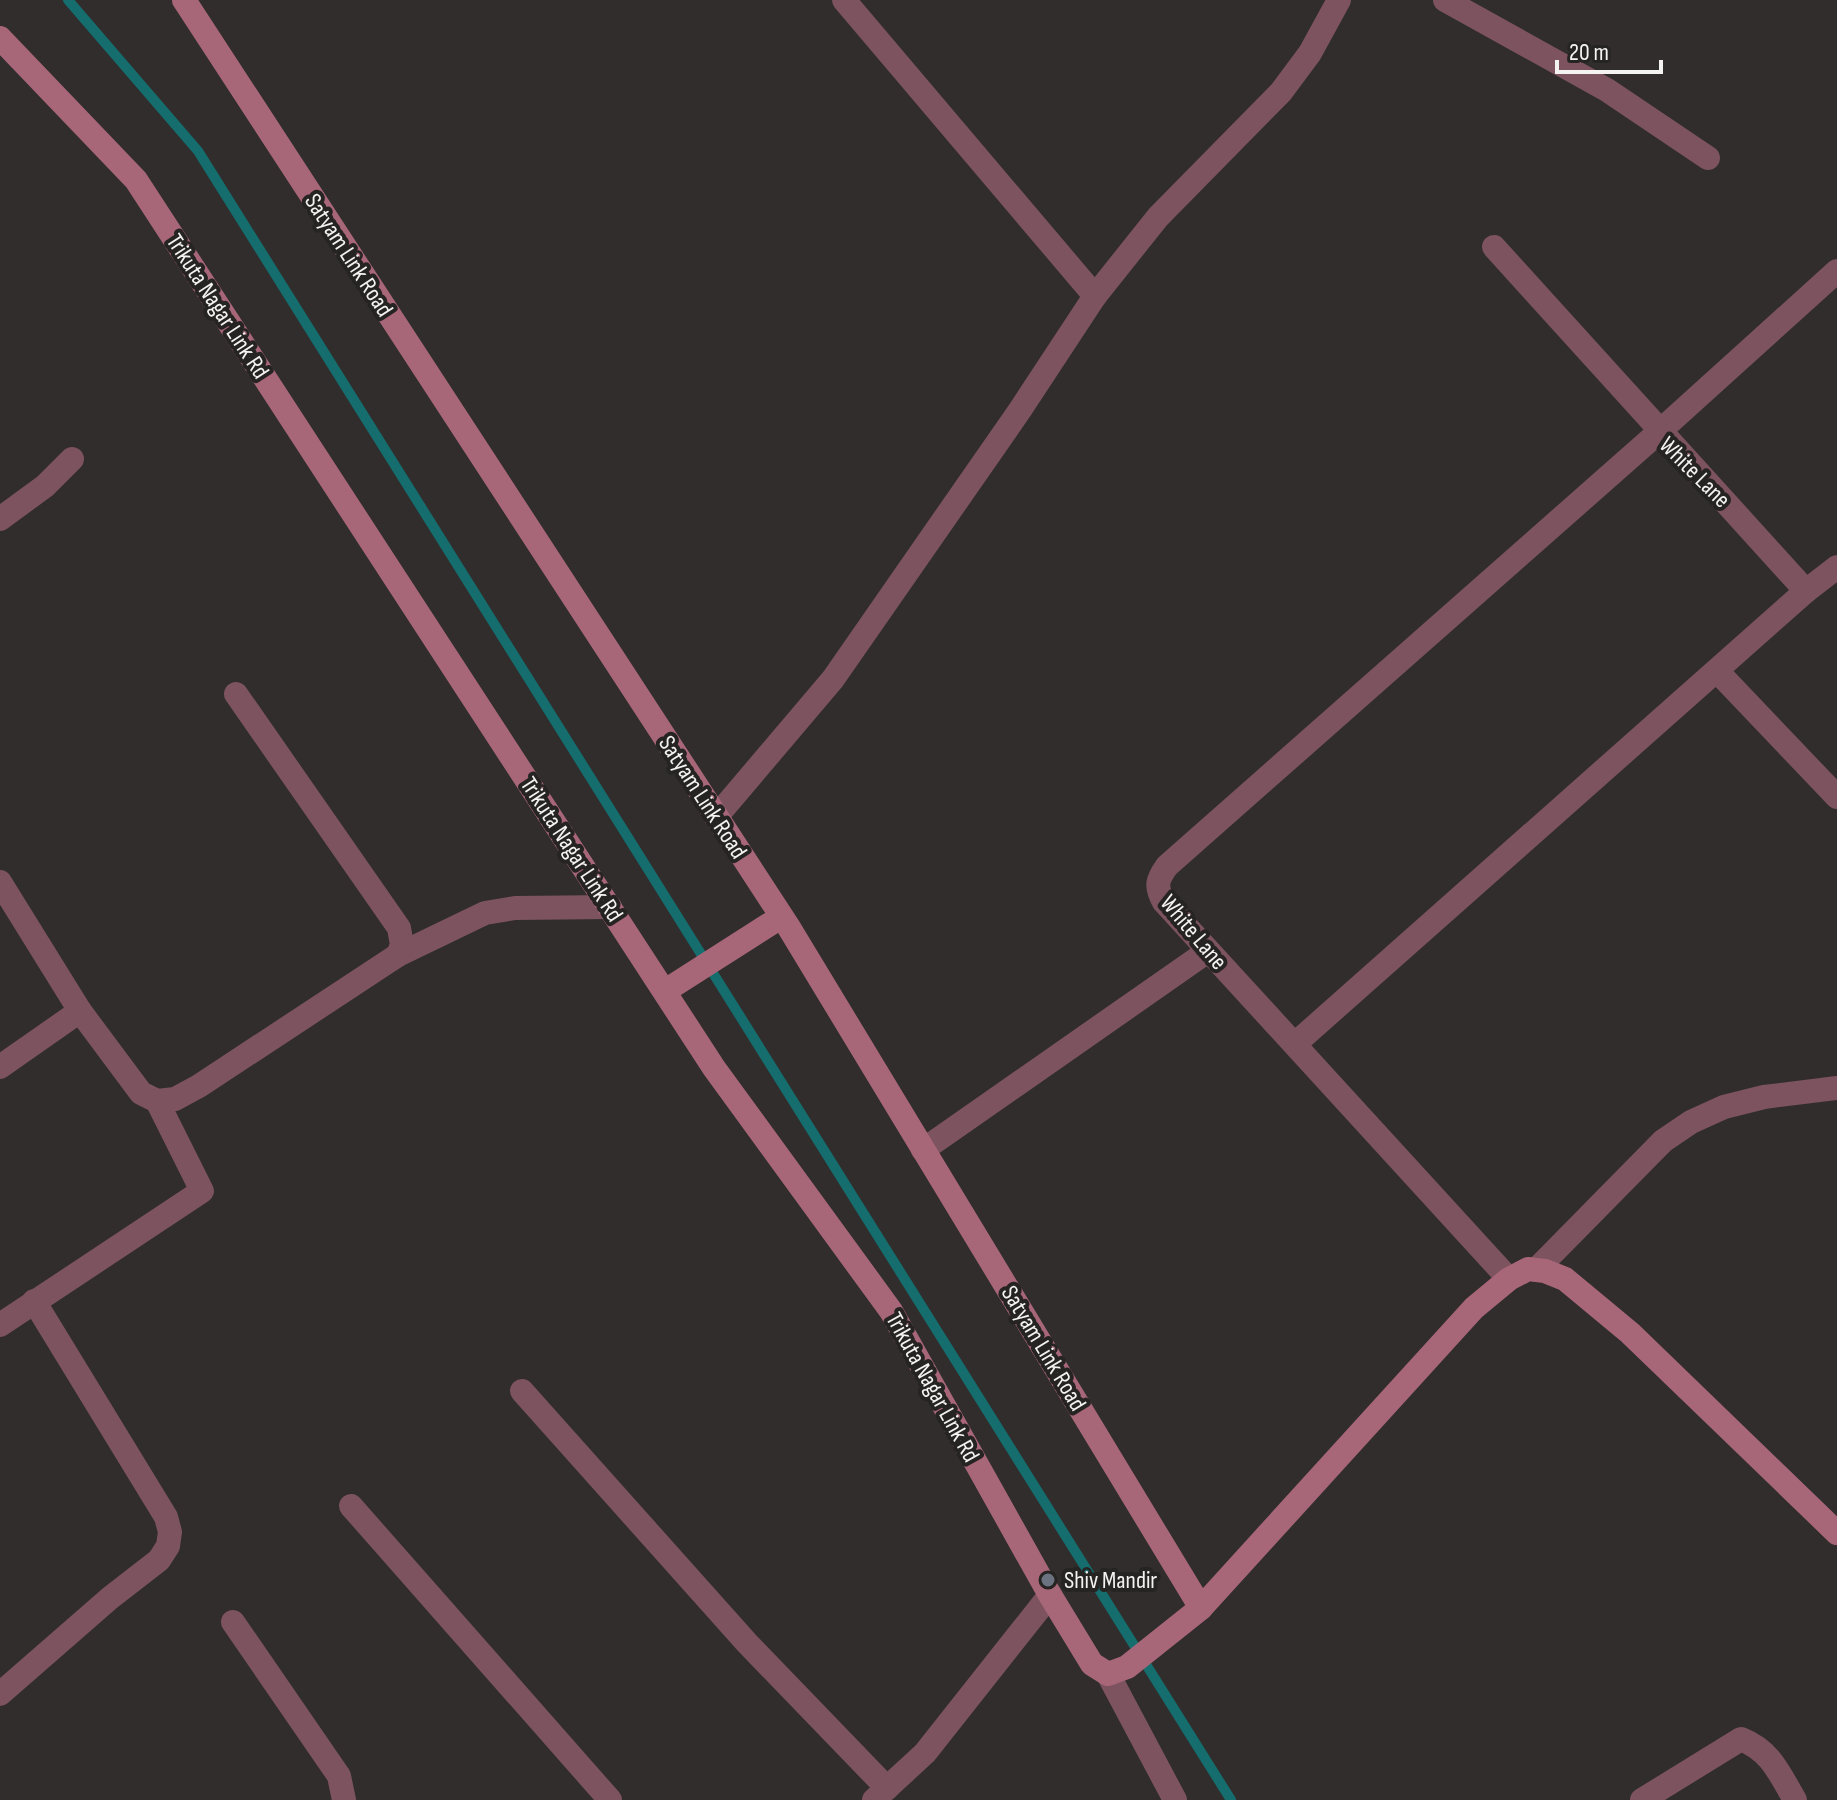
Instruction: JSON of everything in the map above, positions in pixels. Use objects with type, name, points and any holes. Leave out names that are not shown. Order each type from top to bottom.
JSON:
[{"type":"main road","name":"Satyam Link Road","points":[[184,0],[781,917],[1201,1608]]},
{"type":"main road","name":"Trikuta Nagar Link Rd","points":[[0,38],[136,180],[714,1068],[891,1311],[1092,1664],[1117,1671]]},
{"type":"main road","points":[[665,991],[781,917]]},
{"type":"main road","points":[[1117,1671],[1201,1608],[1458,1324],[1520,1272],[1536,1270],[1565,1279],[1630,1333],[1837,1533]]},
{"type":"street","points":[[844,0],[1095,296]]},
{"type":"street","points":[[716,817],[833,679],[1012,422],[1095,296],[1158,217],[1281,92],[1310,53],[1339,0]]},
{"type":"street","points":[[1445,0],[1607,90],[1708,158]]},
{"type":"street","points":[[1494,247],[1660,431],[1837,271]]},
{"type":"street","name":"White Lane","points":[[1509,1279],[1164,902],[1158,892],[1157,880],[1167,866],[1660,431],[1806,591]]},
{"type":"street","points":[[0,519],[45,486],[72,459]]},
{"type":"street","points":[[1296,1043],[1806,591],[1837,567]]},
{"type":"street","points":[[1717,671],[1837,797]]},
{"type":"street","points":[[236,694],[399,928],[402,945],[398,955]]},
{"type":"street","points":[[0,882],[80,1011],[141,1093],[157,1101],[175,1099],[199,1086],[398,955],[485,913],[515,908],[610,907]]},
{"type":"street","points":[[923,1150],[1208,951]]},
{"type":"street","points":[[0,1067],[80,1011]]},
{"type":"street","points":[[1536,1270],[1663,1141],[1691,1122],[1724,1107],[1764,1097],[1837,1088]]},
{"type":"street","points":[[0,1325],[202,1191],[157,1101]]},
{"type":"street","points":[[0,1694],[110,1598],[159,1560],[168,1546],[170,1532],[166,1517],[34,1301]]},
{"type":"street","points":[[522,1391],[880,1794],[925,1753],[1050,1595]]},
{"type":"street","points":[[351,1506],[610,1800]]},
{"type":"street","points":[[233,1622],[339,1776],[344,1800]]},
{"type":"street","points":[[1117,1671],[1175,1800]]},
{"type":"street","points":[[1642,1800],[1741,1739],[1768,1756],[1795,1800]]},
{"type":"waterway","points":[[68,0],[198,151],[1231,1800]]},
{"type":"place","name":"Shiv Mandir","points":[[1048,1580]]}]
